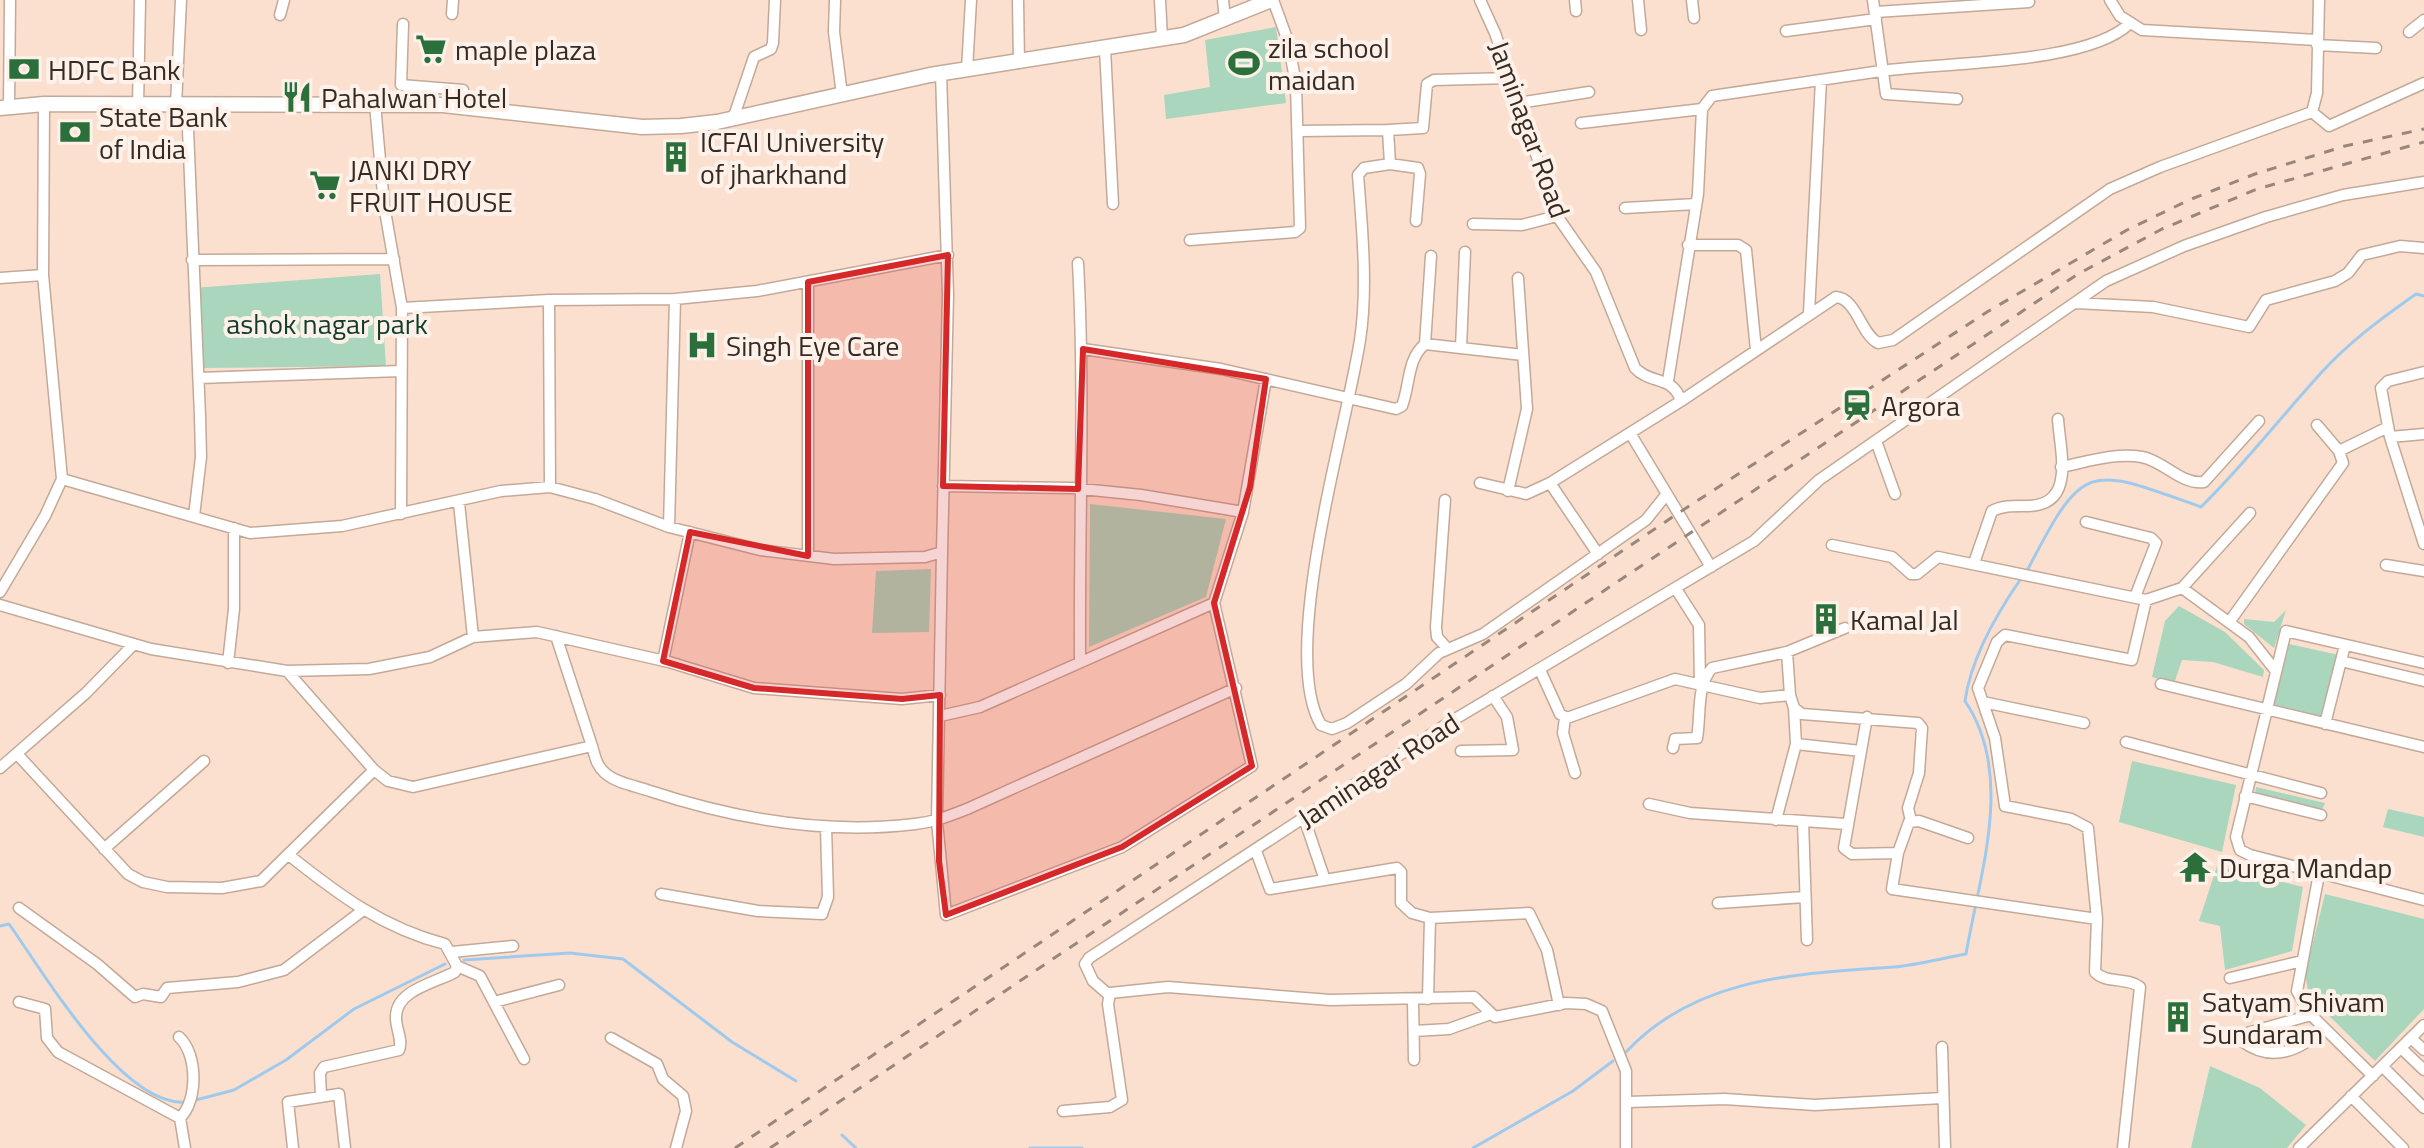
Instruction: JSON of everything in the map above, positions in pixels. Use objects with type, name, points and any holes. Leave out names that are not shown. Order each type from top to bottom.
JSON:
[{"type":"street","points":[[10,0],[4,108],[44,104],[375,104],[461,107],[642,127],[733,119],[941,73],[1162,39],[1272,0],[1293,62],[1300,228],[1295,232],[1190,240]]},
{"type":"street","points":[[138,106],[140,0]]},
{"type":"street","points":[[181,0],[181,105],[199,378],[201,457],[194,516]]},
{"type":"street","points":[[280,15],[284,0]]},
{"type":"street","points":[[452,14],[453,0]]},
{"type":"street","points":[[733,119],[754,57],[771,49],[775,0]]},
{"type":"street","points":[[835,0],[833,22],[842,95]]},
{"type":"street","points":[[967,70],[971,0]]},
{"type":"street","points":[[1018,0],[1019,63]]},
{"type":"street","points":[[1160,0],[1162,39]]},
{"type":"street","points":[[1223,0],[1225,19]]},
{"type":"street","name":"Jaminagar Road","points":[[1480,0],[1557,216],[1596,272],[1635,368],[1642,375],[1668,381]]},
{"type":"street","points":[[1638,0],[1641,30]]},
{"type":"street","points":[[1692,0],[1694,18]]},
{"type":"street","points":[[1873,0],[1886,94],[1957,99]]},
{"type":"street","points":[[2110,0],[2129,24],[2142,30],[2376,48]]},
{"type":"street","points":[[2312,112],[2317,93],[2319,0]]},
{"type":"street","points":[[1786,31],[1876,16],[2029,2]]},
{"type":"street","points":[[2409,32],[2424,20]]},
{"type":"street","points":[[403,24],[401,85],[463,90],[461,107]]},
{"type":"street","points":[[1681,401],[1668,381],[1696,204],[1702,109],[1712,96],[2091,45],[2118,34],[2129,24]]},
{"type":"street","points":[[1105,49],[1113,204]]},
{"type":"street","points":[[941,73],[948,295],[937,821],[946,915],[1122,847],[1252,766],[1214,603],[1243,512],[1266,379]]},
{"type":"street","points":[[1298,131],[1423,128],[1427,84],[1434,80],[1510,78]]},
{"type":"street","points":[[1809,313],[1821,80]]},
{"type":"street","points":[[2312,112],[2329,126],[2424,83]]},
{"type":"street","points":[[1518,103],[1589,92]]},
{"type":"street","points":[[0,592],[40,527],[62,479],[43,275],[44,104]]},
{"type":"street","points":[[375,104],[384,205],[402,308],[401,514]]},
{"type":"street","points":[[1581,123],[1702,109]]},
{"type":"street","points":[[1480,483],[1526,494],[1550,483],[1681,401],[1827,301],[1843,297],[1870,339],[1878,343],[1893,340],[2110,189],[2160,167],[2312,112]]},
{"type":"street","points":[[1388,130],[1390,164]]},
{"type":"street","points":[[1416,221],[1418,168],[1390,164],[1364,168],[1358,175],[1362,319],[1311,598],[1308,679],[1316,717],[1328,728],[1347,723],[1406,684],[1447,648],[1483,634],[1646,520],[1666,495]]},
{"type":"street","name":"Jaminagar Road","points":[[1108,994],[1087,971],[1085,964],[1089,958],[1493,696],[1754,541],[1819,480],[2106,281],[2184,246],[2266,217],[2343,195],[2424,182]]},
{"type":"street","points":[[1625,208],[1696,204]]},
{"type":"street","points":[[1473,224],[1522,225],[1557,216]]},
{"type":"street","points":[[1688,245],[1738,245],[1746,250],[1756,350]]},
{"type":"street","points":[[2076,303],[2153,307],[2249,327],[2266,300],[2335,281],[2348,273],[2362,255],[2400,246],[2424,248]]},
{"type":"street","points":[[1461,348],[1465,252]]},
{"type":"street","points":[[402,308],[549,300],[675,299],[808,282],[948,255]]},
{"type":"street","points":[[1083,349],[1266,379],[1388,408],[1402,406],[1413,359],[1425,344],[1431,256]]},
{"type":"street","points":[[192,260],[394,259]]},
{"type":"street","points":[[1078,263],[1083,349],[1078,489],[1080,661]]},
{"type":"street","points":[[0,278],[43,275]]},
{"type":"street","points":[[1508,491],[1527,409],[1518,278]]},
{"type":"street","points":[[808,282],[808,556]]},
{"type":"street","points":[[669,527],[675,299]]},
{"type":"street","points":[[549,300],[550,487]]},
{"type":"street","points":[[1425,344],[1523,355]]},
{"type":"street","points":[[199,378],[401,371]]},
{"type":"street","points":[[2424,372],[2382,384],[2389,432],[2424,544]]},
{"type":"street","points":[[1974,563],[1992,511],[2006,506],[2050,502],[2061,485],[2058,419]]},
{"type":"street","points":[[2061,467],[2113,458],[2142,457],[2190,482],[2204,482],[2259,421]]},
{"type":"street","points":[[2230,621],[2343,463],[2339,451],[2317,425]]},
{"type":"street","points":[[1632,432],[1666,495],[1711,567]]},
{"type":"street","points":[[2339,451],[2389,432],[2424,434]]},
{"type":"street","points":[[1876,441],[1895,494]]},
{"type":"street","points":[[62,479],[250,533],[300,531],[459,503],[501,491],[550,487],[595,499],[669,527],[760,550],[808,556],[909,557],[942,552]]},
{"type":"street","points":[[1550,483],[1598,554]]},
{"type":"street","points":[[943,486],[1078,489],[1141,495],[1243,512]]},
{"type":"street","points":[[1445,500],[1436,627],[1437,637],[1447,648]]},
{"type":"street","points":[[459,503],[473,637]]},
{"type":"street","points":[[1832,545],[1892,557],[1911,574],[1917,574],[1938,557],[2141,598],[2182,588],[2250,513]]},
{"type":"street","points":[[2086,522],[2151,538],[2156,543],[2141,598],[2137,648],[2129,661],[2002,636],[1979,682],[1995,738],[2005,806],[2071,819],[2088,828],[2097,919],[2097,976],[2140,987],[2123,1148]]},
{"type":"street","points":[[228,663],[234,609],[234,528]]},
{"type":"street","points":[[663,661],[690,532]]},
{"type":"street","points":[[2386,565],[2424,571]]},
{"type":"street","points":[[2182,588],[2230,621],[2263,650],[2275,670]]},
{"type":"street","points":[[1673,748],[1675,739],[1697,738],[1702,684],[1699,625],[1676,589]]},
{"type":"street","points":[[940,716],[980,707],[1214,603]]},
{"type":"street","points":[[0,605],[134,644],[287,671],[369,669],[430,657],[473,637],[537,632],[663,661],[754,688],[902,699],[940,695]]},
{"type":"street","points":[[1702,684],[1718,665],[1787,652],[1845,628]]},
{"type":"street","points":[[2424,663],[2286,631],[2236,837],[2240,850],[2319,874],[2424,900]]},
{"type":"street","points":[[556,636],[597,763],[613,778],[744,817],[826,827],[885,827],[937,821],[1236,688]]},
{"type":"street","points":[[0,768],[86,693],[134,644]]},
{"type":"street","points":[[2325,724],[2345,645]]},
{"type":"street","points":[[1776,820],[1796,744],[1787,652]]},
{"type":"street","points":[[2341,661],[2424,681]]},
{"type":"street","points":[[1540,670],[1565,718],[1563,733],[1575,773]]},
{"type":"street","points":[[287,671],[374,770],[388,781],[413,787],[592,746]]},
{"type":"street","points":[[1565,718],[1577,717],[1670,680],[1760,698],[1790,695]]},
{"type":"street","points":[[2161,684],[2424,747]]},
{"type":"street","points":[[1461,751],[1513,750],[1505,711],[1493,696]]},
{"type":"street","points":[[1983,702],[2084,723]]},
{"type":"street","points":[[1794,708],[1802,714],[1867,717],[1921,725],[1922,755],[1908,808],[1911,821],[1898,853],[1892,889],[2097,919]]},
{"type":"street","points":[[1867,717],[1844,848],[1849,854],[1898,853]]},
{"type":"street","points":[[2126,742],[2321,793]]},
{"type":"street","points":[[1796,744],[1861,751]]},
{"type":"street","points":[[17,754],[104,849],[135,878],[167,887],[252,885],[290,856],[374,770]]},
{"type":"street","points":[[104,849],[204,761]]},
{"type":"street","points":[[2245,796],[2321,815]]},
{"type":"street","points":[[1649,804],[1690,813],[1846,824]]},
{"type":"street","points":[[1304,818],[1325,880]]},
{"type":"street","points":[[1803,821],[1807,940]]},
{"type":"street","points":[[1911,821],[1968,838]]},
{"type":"street","points":[[661,894],[758,911],[822,914],[828,897],[826,827]]},
{"type":"street","points":[[1256,851],[1270,889],[1397,868],[1401,872],[1401,903],[1412,913],[1430,918],[1529,913],[1547,950],[1559,1005]]},
{"type":"street","points":[[290,856],[362,911],[398,929],[445,944],[457,966],[455,972],[414,991],[399,1004],[396,1017],[401,1044],[399,1050],[324,1067],[321,1097]]},
{"type":"street","points":[[2319,874],[2297,991],[2311,1015],[2373,1076]]},
{"type":"street","points":[[1718,903],[1805,897]]},
{"type":"street","points":[[19,908],[97,964],[135,997],[143,994],[161,997],[167,988],[238,982],[284,970],[362,911]]},
{"type":"street","points":[[1428,999],[1430,918]]},
{"type":"street","points":[[452,952],[513,946]]},
{"type":"street","points":[[2230,978],[2302,961]]},
{"type":"street","points":[[457,966],[480,976],[524,1059]]},
{"type":"street","points":[[494,1002],[559,985]]},
{"type":"street","points":[[1063,1111],[1110,1107],[1122,1100],[1108,994],[1168,987],[1317,999],[1477,997],[1488,1015]]},
{"type":"street","points":[[1413,1000],[1414,1060]]},
{"type":"street","points":[[19,1002],[45,1009],[47,1038],[58,1052],[183,1115]]},
{"type":"street","points":[[1414,1031],[1449,1029],[1488,1015],[1495,1017],[1559,1005],[1580,1003],[1602,1011],[1624,1063],[1628,1102],[1626,1148]]},
{"type":"street","points":[[2311,1015],[2259,1028],[2244,1034],[2243,1042],[2285,1054],[2301,1047],[2325,1029]]},
{"type":"street","points":[[2299,1148],[2424,1025]]},
{"type":"street","points":[[179,1037],[190,1052],[192,1087],[183,1115],[185,1148]]},
{"type":"street","points":[[611,1038],[657,1064],[661,1077],[683,1096],[686,1111],[676,1148]]},
{"type":"street","points":[[2412,1039],[2424,1050]]},
{"type":"street","points":[[1942,1047],[1945,1148]]},
{"type":"street","points":[[2402,1049],[2424,1070]]},
{"type":"street","points":[[2383,1067],[2424,1108]]},
{"type":"street","points":[[293,1148],[288,1102],[339,1094],[345,1148]]},
{"type":"street","points":[[2351,1096],[2403,1148]]},
{"type":"street","points":[[1628,1102],[1725,1099],[1815,1105],[1942,1098]]},
{"type":"highlighted area","points":[[948,255],[943,486],[1078,489],[1083,349],[1266,379],[1250,487],[1214,603],[1252,766],[1122,847],[946,915],[939,861],[940,695],[902,699],[754,688],[663,661],[690,532],[808,556],[808,282]]},
{"type":"green space","name":"zila school maidan","points":[[1276,27],[1286,103],[1166,119],[1164,95],[1210,87],[1205,40]]},
{"type":"green space","name":"ashok nagar park","points":[[380,274],[386,366],[200,368],[193,288]]},
{"type":"green space","points":[[1090,504],[1226,519],[1206,597],[1089,647]]},
{"type":"green space","points":[[931,569],[929,632],[872,633],[876,571]]},
{"type":"green space","points":[[2179,606],[2225,632],[2264,670],[2263,677],[2213,662],[2182,660],[2174,684],[2152,677],[2165,621]]},
{"type":"green space","points":[[2286,610],[2274,648],[2244,624],[2244,619],[2274,622]]},
{"type":"green space","points":[[2289,644],[2339,655],[2323,720],[2273,710]]},
{"type":"green space","points":[[2132,761],[2236,785],[2222,852],[2119,822]]},
{"type":"green space","points":[[2256,787],[2325,803],[2322,810],[2255,793]]},
{"type":"green space","points":[[2388,809],[2424,817],[2424,837],[2383,827]]},
{"type":"green space","points":[[2217,866],[2303,887],[2292,951],[2225,970],[2220,926],[2199,921]]},
{"type":"green space","points":[[2325,894],[2424,919],[2424,1009],[2375,1061],[2309,996],[2305,974]]},
{"type":"green space","points":[[2210,1066],[2260,1088],[2306,1125],[2287,1148],[2191,1148]]},
{"type":"waterway","points":[[2027,571],[2062,508],[2077,491],[2093,482],[2111,480],[2134,484],[2201,507],[2343,351],[2416,294],[2424,296]]},
{"type":"waterway","points":[[1626,1052],[1654,1027],[1684,1008],[1750,984],[1785,977],[1903,966],[1966,954],[1985,857],[1991,792],[1988,760],[1980,730],[1965,701],[1973,668],[1986,636],[2022,577]]},
{"type":"waterway","points":[[0,926],[9,924],[63,1002],[110,1060],[136,1083],[161,1098],[185,1102]]},
{"type":"waterway","points":[[464,960],[570,953],[623,959],[732,1042],[796,1081]]},
{"type":"waterway","points":[[192,1101],[234,1090],[286,1060],[354,1009],[445,964]]},
{"type":"waterway","points":[[1473,1148],[1573,1091],[1613,1061]]},
{"type":"waterway","points":[[842,1135],[856,1148]]},
{"type":"waterway","points":[[1030,1148],[1082,1148]]},
{"type":"railway","points":[[735,1148],[1677,514],[1987,312],[2127,230],[2189,200],[2255,174],[2345,146],[2424,129]]},
{"type":"railway","points":[[770,1148],[2078,274],[2162,229],[2257,189],[2424,142]]},
{"type":"place","name":"maple plaza","points":[[431,49]]},
{"type":"place","name":"zila school maidan","points":[[1244,63]]},
{"type":"place","name":"HDFC Bank","points":[[24,69]]},
{"type":"place","name":"Pahalwan Hotel","points":[[297,97]]},
{"type":"place","name":"State Bank of India","points":[[75,132]]},
{"type":"place","name":"ICFAI University of jharkhand","points":[[676,157]]},
{"type":"place","name":"JANKI DRY FRUIT HOUSE","points":[[325,185]]},
{"type":"place","name":"Singh Eye Care","points":[[702,345]]},
{"type":"place","name":"Argora","points":[[1857,405]]},
{"type":"place","name":"Kamal Jal","points":[[1826,619]]},
{"type":"place","name":"Durga Mandap","points":[[2195,867]]},
{"type":"place","name":"Satyam Shivam Sundaram","points":[[2178,1017]]}]
